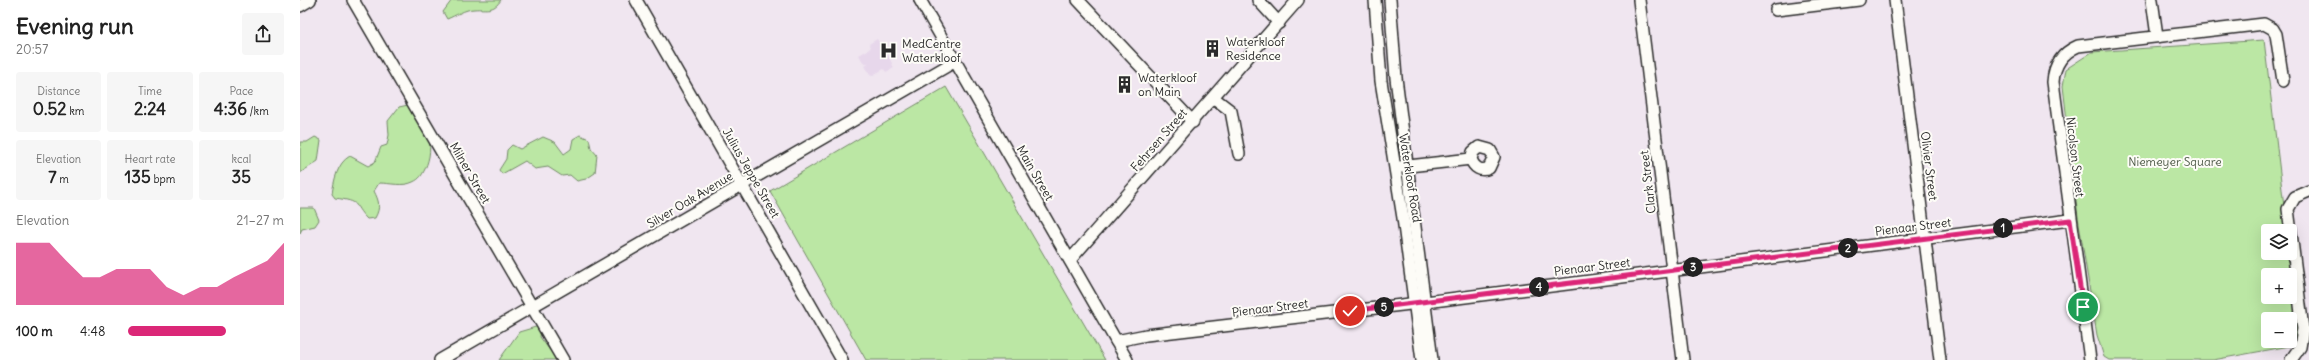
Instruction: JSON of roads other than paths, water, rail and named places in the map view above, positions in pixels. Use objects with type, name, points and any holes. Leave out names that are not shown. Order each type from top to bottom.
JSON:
[{"type":"street","points":[[300,6],[310,0]]},
{"type":"street","name":"Milner Street","points":[[352,0],[534,307],[563,360]]},
{"type":"street","name":"Julius Jeppe Street","points":[[636,0],[842,360]]},
{"type":"street","name":"Main Street","points":[[920,0],[954,62],[1127,360]]},
{"type":"street","points":[[1078,0],[1193,122]]},
{"type":"street","points":[[1258,0],[1279,23]]},
{"type":"street","name":"Fehrsen Street","points":[[1070,260],[1193,122],[1298,0]]},
{"type":"street","name":"Waterkloof Road","points":[[1375,0],[1381,81],[1395,167],[1432,360]]},
{"type":"street","name":"Waterkloof Road","points":[[1390,0],[1392,43],[1407,167],[1420,303],[1422,360]]},
{"type":"street","name":"Clark Street","points":[[1639,0],[1683,360]]},
{"type":"street","points":[[1776,10],[1859,0]]},
{"type":"street","name":"Olivier Street","points":[[1895,0],[1940,360]]},
{"type":"street","points":[[2152,0],[2157,36]]},
{"type":"street","name":"Nicolson Street","points":[[2090,360],[2070,220],[2053,82],[2057,64],[2064,54],[2078,46],[2259,24],[2269,26],[2276,34],[2283,81]]},
{"type":"street","name":"Silver Oak Avenue","points":[[440,360],[534,307],[742,184],[954,62]]},
{"type":"street","points":[[1214,98],[1231,110],[1239,154]]},
{"type":"street","points":[[1386,110],[1400,110]]},
{"type":"street","points":[[1395,167],[1471,160]]},
{"type":"street","points":[[2291,360],[2300,347],[2303,329],[2288,216],[2290,205],[2295,197],[2309,191]]},
{"type":"street","name":"Pienaar Street","points":[[1116,341],[1146,335],[1420,303],[2070,220]]},
{"type":"place","name":"Waterkloof Residence","points":[[1213,49]]},
{"type":"place","name":"MedCentre Waterkloof","points":[[889,51]]},
{"type":"place","name":"Waterkloof on Main","points":[[1125,85]]},
{"type":"park label","name":"Niemeyer Square","points":[[2175,162]]}]
